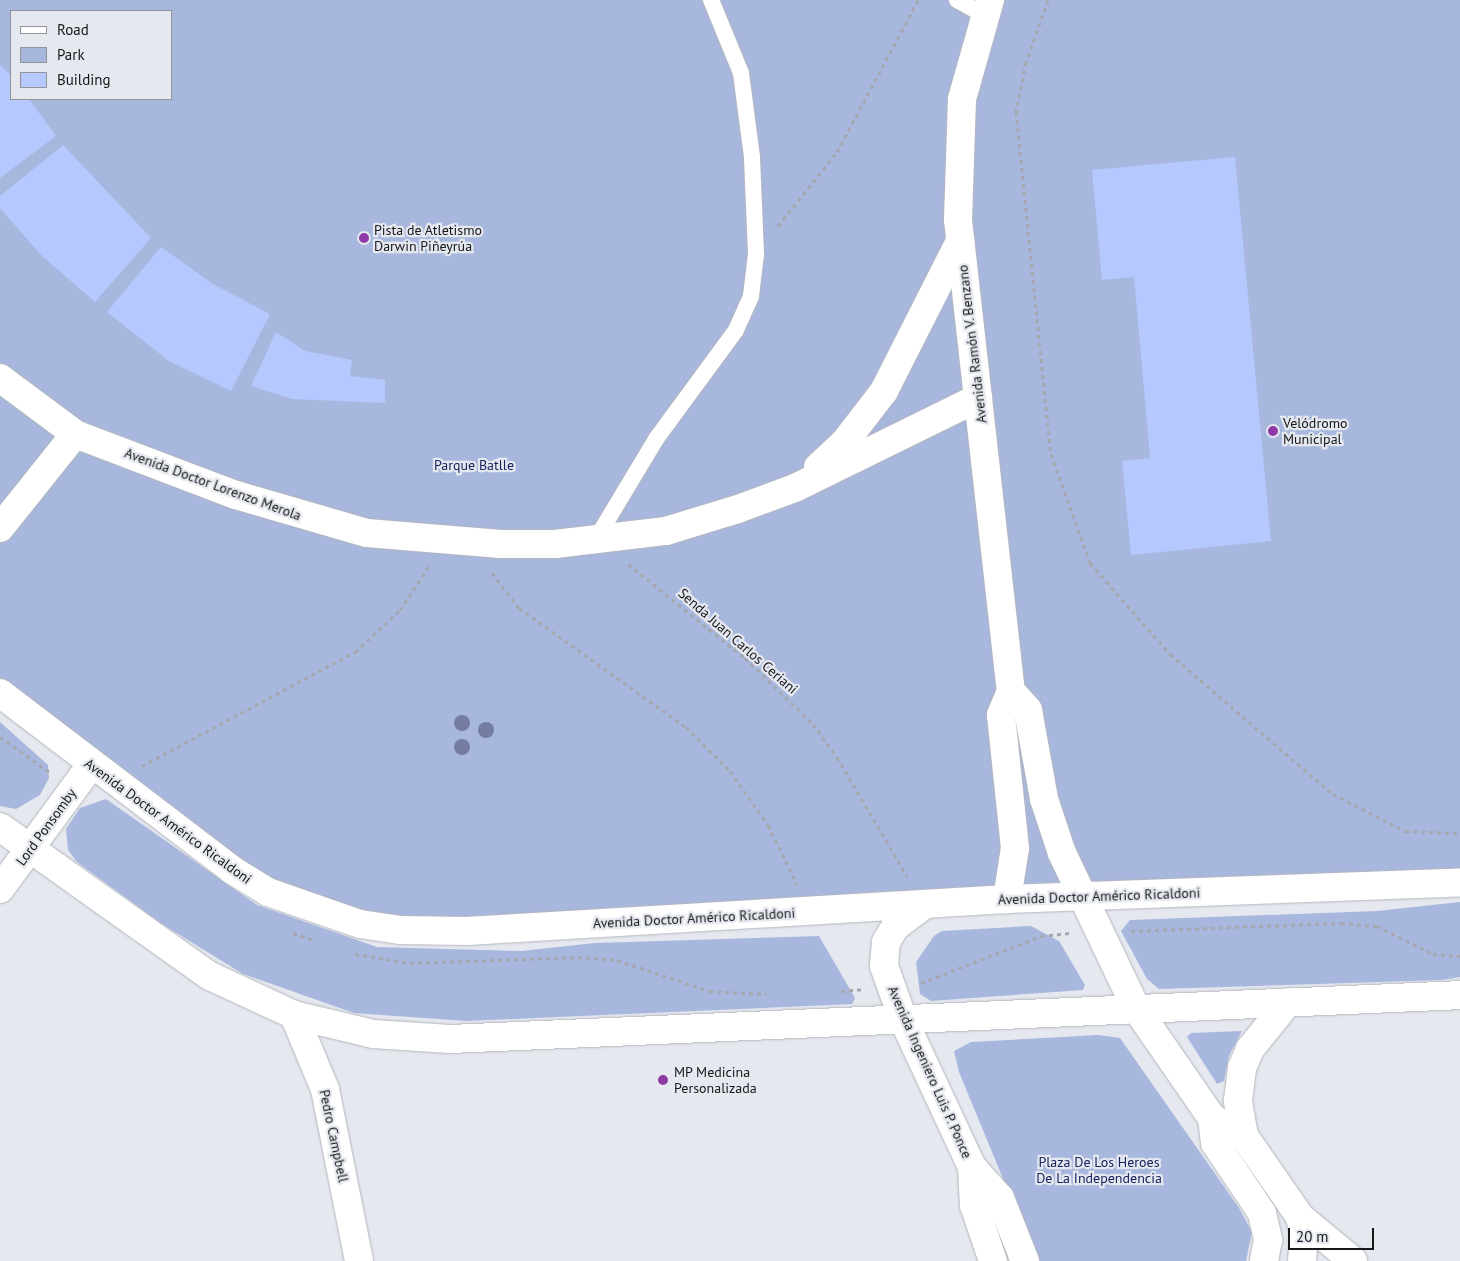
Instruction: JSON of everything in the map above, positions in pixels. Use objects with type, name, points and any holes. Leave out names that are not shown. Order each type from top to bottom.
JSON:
[{"type":"street","name":"Avenida Ramón V. Benzano","points":[[987,8],[962,100],[957,160],[960,241],[1011,690],[1001,715],[1015,848],[1007,899]]},
{"type":"street","name":"Avenida Doctor Lorenzo Merola","points":[[797,487],[844,443],[884,391],[960,241]]},
{"type":"street","name":"Avenida Doctor Lorenzo Merola","points":[[0,378],[75,434],[296,515],[366,533],[457,543],[555,544],[666,531],[797,487],[978,398]]},
{"type":"street","points":[[0,528],[75,434]]},
{"type":"street","points":[[1011,690],[1028,710],[1044,799],[1080,897],[1136,1008],[1212,1118],[1244,1136]]},
{"type":"street","name":"Avenida Doctor Américo Ricaldoni","points":[[0,693],[91,765],[268,892],[360,924],[467,931],[1007,899],[1460,882]]},
{"type":"street","name":"Lord Ponsomby","points":[[0,889],[91,765]]},
{"type":"street","points":[[0,827],[210,976],[294,1015],[373,1034],[450,1039],[1460,995]]},
{"type":"street","name":"Avenida Ingeniero Luis P. Ponce","points":[[924,905],[895,927],[886,942],[884,966],[903,1019],[972,1167],[1000,1198],[1025,1261]]},
{"type":"street","points":[[1288,1002],[1250,1049],[1242,1068],[1238,1101],[1244,1136],[1300,1217],[1353,1261]]},
{"type":"street","name":"Pedro Campbell","points":[[294,1015],[325,1089],[359,1261]]},
{"type":"street","points":[[1212,1118],[1215,1144],[1262,1213],[1268,1240],[1264,1261]]},
{"type":"street","name":"Avenida Ingeniero Luis P. Ponce","points":[[972,1167],[974,1205],[993,1261]]},
{"type":"street","points":[[1300,1217],[1304,1234],[1302,1261]]},
{"type":"lane","points":[[596,540],[656,439],[736,330],[750,296],[756,254],[757,198],[741,73],[711,0]]},
{"type":"lane","points":[[957,0],[987,8]]},
{"type":"path","points":[[756,254],[837,152],[918,0]]},
{"type":"path","points":[[1048,0],[1026,62],[1016,112],[1051,454],[1090,563],[1170,654],[1333,794],[1405,831],[1460,833]]},
{"type":"path","name":"Senda Juan Carlos Ceriani","points":[[596,540],[790,698],[837,757],[924,905]]},
{"type":"path","points":[[114,782],[355,652],[400,610],[457,543],[518,608],[686,727],[730,771],[768,826],[810,912]]},
{"type":"green space","name":"Parque Batlle","points":[[0,0],[1460,0],[1460,882],[467,931],[308,907],[0,693]]},
{"type":"green space","points":[[0,722],[48,765],[49,778],[40,795],[16,809],[0,806]]},
{"type":"green space","points":[[106,799],[257,905],[377,947],[521,951],[595,943],[819,936],[855,998],[852,1004],[466,1021],[354,1013],[243,974],[162,924],[77,862],[68,850],[66,829],[80,808]]},
{"type":"green space","points":[[1460,902],[1460,977],[1442,980],[1159,989],[1147,979],[1121,931],[1130,920],[1377,911]]},
{"type":"green space","points":[[1031,926],[1059,941],[1085,985],[1083,990],[931,1001],[920,994],[916,962],[934,936],[942,931]]},
{"type":"green space","points":[[1242,1031],[1229,1056],[1224,1081],[1217,1084],[1187,1037],[1191,1033]]},
{"type":"green space","name":"Plaza De Los Heroes De La Independencia","points":[[1098,1035],[1120,1038],[1239,1208],[1252,1232],[1246,1261],[1037,1261],[959,1072],[954,1051],[971,1042]]},
{"type":"building","points":[[0,65],[10,74],[10,100],[30,100],[56,136],[0,178]]},
{"type":"building","points":[[63,145],[151,238],[95,302],[41,255],[0,208],[0,196]]},
{"type":"building","points":[[1235,157],[1271,541],[1131,555],[1122,461],[1150,458],[1134,277],[1102,280],[1092,170]]},
{"type":"building","points":[[161,247],[213,284],[270,314],[231,391],[169,361],[107,312]]},
{"type":"building","points":[[276,332],[305,351],[352,360],[350,376],[385,380],[385,403],[292,399],[251,386]]},
{"type":"place","name":"Pista de Atletismo Darwin Piñeyrúa","points":[[364,238]]},
{"type":"place","name":"Velódromo Municipal","points":[[1273,431]]},
{"type":"place","name":"MP Medicina Personalizada","points":[[663,1080]]}]
